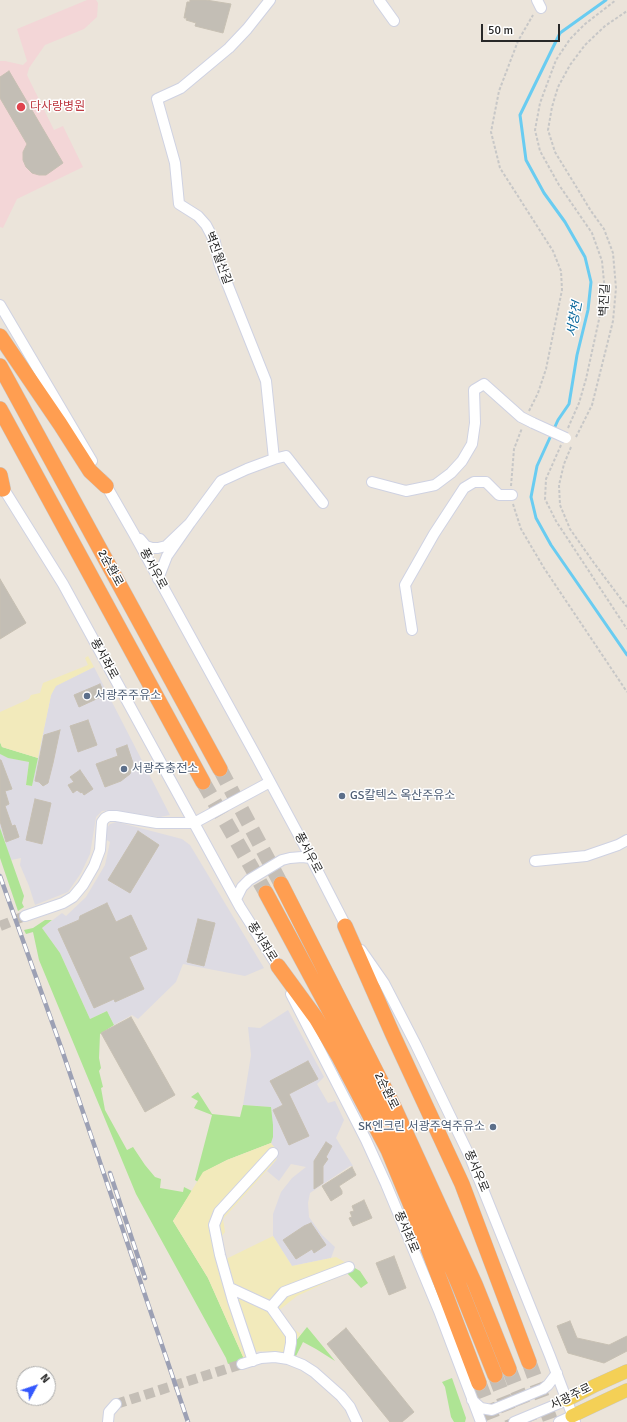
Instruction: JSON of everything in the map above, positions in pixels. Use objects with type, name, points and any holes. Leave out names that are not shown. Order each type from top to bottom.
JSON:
[{"type":"highway","points":[[0,336],[90,471],[106,486]]},
{"type":"highway","name":"2순환로","points":[[0,366],[220,769]]},
{"type":"highway","name":"2순환로","points":[[0,409],[203,782]]},
{"type":"highway","points":[[0,475],[2,486]]},
{"type":"highway","name":"2순환로","points":[[281,884],[398,1116],[475,1284],[509,1369]]},
{"type":"highway","name":"2순환로","points":[[266,893],[343,1036],[394,1136],[459,1285],[495,1375]]},
{"type":"highway","points":[[345,926],[393,1035],[462,1184],[529,1362]]},
{"type":"highway","points":[[278,966],[316,1018],[339,1056],[388,1150],[423,1235],[479,1383]]},
{"type":"main road","name":"서광주로","points":[[567,1400],[627,1370]]},
{"type":"main road","name":"서광주로","points":[[574,1419],[627,1390]]},
{"type":"street","name":"벽진월산길","points":[[270,0],[247,29],[229,48],[181,88],[157,99],[176,163],[179,204],[198,216],[206,225],[215,242],[219,262],[266,381],[274,459]]},
{"type":"street","points":[[378,0],[394,21]]},
{"type":"street","name":"풍서우로","points":[[0,305],[134,534],[311,858],[345,926],[384,983],[416,1044],[467,1150],[574,1419]]},
{"type":"street","points":[[372,482],[406,491],[436,485],[451,473],[462,461],[472,444],[475,423],[474,390],[484,384],[521,417],[567,439]]},
{"type":"street","points":[[158,579],[167,556],[221,481],[274,459],[286,456],[323,503]]},
{"type":"street","points":[[412,630],[405,585],[434,534],[464,488],[474,482],[486,482],[499,495],[512,495]]},
{"type":"street","name":"풍서좌로","points":[[2,486],[63,584],[236,899],[278,966],[363,1133],[386,1184],[422,1269],[480,1422]]},
{"type":"street","points":[[134,534],[146,546],[158,548],[166,546],[172,542],[190,523]]},
{"type":"street","points":[[25,916],[63,903],[74,897],[94,866],[100,850],[102,822],[105,818],[109,816],[116,816],[157,823],[194,823],[270,782]]},
{"type":"street","points":[[535,862],[586,856],[606,850],[627,840]]},
{"type":"street","points":[[236,899],[242,887],[249,880],[282,860],[302,857],[311,858]]},
{"type":"street","points":[[254,1360],[220,1255],[214,1225],[219,1212],[273,1153]]},
{"type":"street","points":[[271,1307],[284,1292],[349,1267]]},
{"type":"street","points":[[230,1288],[271,1307],[291,1335],[292,1343],[288,1359]]},
{"type":"street","points":[[242,1364],[265,1358],[288,1359],[303,1365],[328,1384],[350,1407],[357,1422]]},
{"type":"street","points":[[472,1400],[481,1408],[492,1410],[543,1389],[548,1385],[556,1373]]},
{"type":"street","name":"서광주로","points":[[514,1422],[567,1400]]},
{"type":"street","points":[[108,1422],[109,1412],[116,1404]]},
{"type":"street","name":"서광주로","points":[[559,1422],[574,1419]]},
{"type":"path","points":[[616,0],[580,29],[570,39],[556,60],[540,103],[535,130],[540,151],[559,185],[592,233],[602,262],[605,292],[586,380],[567,439],[546,479],[545,499],[556,522],[627,629]]},
{"type":"path","points":[[539,4],[518,41],[499,91],[491,132],[500,168],[553,251],[561,271],[562,290],[546,369],[529,421],[514,449],[510,482],[514,508],[521,529],[544,568],[627,692]]},
{"type":"path","name":"벽진길","points":[[627,11],[600,31],[585,45],[570,65],[558,87],[552,107],[548,130],[555,152],[591,211],[604,229],[613,253],[616,288],[613,321],[592,405],[567,439],[564,464],[559,485],[560,505],[570,529],[627,607]]},
{"type":"shaded area","name":"다사랑병원","points":[[87,0],[96,0],[98,3],[97,17],[84,29],[45,45],[29,68],[27,75],[54,130],[63,126],[83,167],[17,199],[3,228],[0,227],[0,61],[23,65],[27,61],[17,29]]},
{"type":"shaded area","points":[[94,667],[170,815],[160,817],[113,810],[102,811],[96,817],[90,854],[81,873],[68,892],[35,905],[20,865],[21,858],[11,860],[0,828],[0,754],[9,758],[29,762],[26,785],[32,786],[51,695],[55,686]]},
{"type":"shaded area","points":[[117,822],[182,839],[190,845],[264,968],[245,976],[183,964],[176,982],[138,1019],[132,1015],[114,1025],[107,1011],[90,1019],[60,953],[42,928],[62,913],[66,916],[86,897],[105,865],[110,842],[105,839],[105,831],[110,824]]},
{"type":"shaded area","points":[[288,1010],[324,1077],[317,1084],[328,1103],[335,1101],[344,1120],[336,1138],[353,1166],[350,1166],[310,1193],[308,1203],[309,1217],[322,1235],[335,1247],[331,1258],[292,1266],[273,1236],[273,1214],[281,1192],[292,1178],[306,1167],[291,1164],[279,1181],[267,1171],[276,1160],[278,1152],[271,1143],[273,1137],[271,1107],[243,1105],[251,1055],[248,1027],[260,1028]]},
{"type":"green space","points":[[0,742],[2,747],[38,758],[32,786],[26,785],[29,762],[8,758],[0,754]]},
{"type":"green space","points":[[0,828],[24,896],[22,903],[24,907],[18,911],[0,858]]},
{"type":"green space","points":[[45,920],[52,920],[42,928],[60,953],[90,1019],[107,1011],[114,1025],[100,1034],[99,1058],[101,1068],[99,1071],[103,1087],[101,1088],[105,1110],[127,1150],[133,1147],[155,1177],[161,1179],[160,1188],[183,1192],[184,1187],[192,1191],[173,1221],[208,1278],[244,1359],[228,1364],[136,1194],[39,960],[33,932],[26,934],[24,930],[33,928]]},
{"type":"green space","points":[[198,1092],[212,1114],[240,1117],[243,1105],[271,1107],[273,1137],[271,1143],[227,1160],[204,1172],[198,1182],[195,1180],[212,1115],[194,1108],[198,1101],[191,1097]]},
{"type":"green space","points":[[353,1267],[360,1271],[368,1283],[361,1288],[347,1273]]},
{"type":"green space","points":[[307,1327],[335,1361],[303,1342],[296,1356],[292,1354],[295,1342]]},
{"type":"green space","points":[[452,1378],[466,1418],[465,1422],[454,1422],[451,1417],[445,1387],[442,1382]]},
{"type":"sand","points":[[88,656],[94,667],[56,686],[51,695],[38,758],[2,747],[0,742],[0,712],[29,699],[31,695],[40,693],[43,683],[88,665],[85,658]]},
{"type":"sand","points":[[271,1143],[278,1152],[276,1160],[223,1219],[225,1232],[221,1237],[226,1259],[273,1236],[292,1266],[336,1257],[353,1267],[347,1273],[297,1296],[278,1311],[292,1328],[301,1334],[284,1353],[258,1351],[244,1359],[208,1278],[173,1221],[203,1172],[227,1160]]},
{"type":"building","points":[[190,0],[206,0],[231,4],[223,33],[195,26],[196,23],[184,18],[187,2],[190,2]]},
{"type":"building","name":"다사랑병원","points":[[9,71],[63,163],[46,175],[32,173],[26,167],[23,160],[23,152],[27,144],[0,98],[0,77]]},
{"type":"building","points":[[0,579],[26,623],[0,639]]},
{"type":"building","points":[[100,684],[105,695],[79,707],[74,695]]},
{"type":"building","points":[[88,720],[97,745],[78,752],[70,726]]},
{"type":"building","points":[[60,730],[48,783],[43,786],[39,782],[35,781],[44,735]]},
{"type":"building","points":[[127,745],[133,763],[130,774],[121,781],[105,787],[96,764],[118,756],[116,749]]},
{"type":"building","points":[[0,760],[12,789],[5,791],[9,804],[5,806],[12,826],[15,825],[19,837],[6,842],[0,821]]},
{"type":"building","points":[[80,770],[93,789],[84,795],[82,792],[81,793],[77,790],[73,793],[68,785],[74,782],[70,777]]},
{"type":"building","points":[[35,799],[51,803],[42,844],[26,840]]},
{"type":"building","points":[[138,831],[159,845],[130,893],[108,880]]},
{"type":"building","points":[[107,903],[116,922],[131,915],[147,949],[129,957],[144,989],[115,1002],[114,999],[94,1008],[58,929],[79,920],[80,916]]},
{"type":"building","points":[[198,919],[215,923],[204,966],[187,962]]},
{"type":"building","points":[[131,1017],[175,1095],[145,1112],[101,1033]]},
{"type":"building","points":[[308,1061],[318,1079],[289,1094],[309,1136],[289,1145],[273,1110],[283,1105],[270,1081]]},
{"type":"building","points":[[326,1142],[332,1146],[326,1157],[328,1159],[323,1166],[323,1183],[314,1189],[314,1161]]},
{"type":"building","points":[[352,1167],[356,1175],[339,1186],[342,1194],[331,1201],[322,1186]]},
{"type":"building","points":[[364,1200],[372,1218],[353,1226],[349,1218],[352,1217],[350,1212],[354,1211],[352,1206]]},
{"type":"building","points":[[311,1223],[326,1245],[314,1253],[312,1249],[296,1259],[283,1240]]},
{"type":"building","points":[[394,1256],[406,1288],[389,1295],[376,1263]]},
{"type":"building","points":[[570,1321],[577,1338],[609,1345],[627,1336],[627,1351],[604,1363],[568,1353],[557,1326]]},
{"type":"building","points":[[346,1328],[414,1412],[402,1422],[390,1422],[327,1344]]},
{"type":"waterway","name":"서창천","points":[[606,0],[560,33],[520,115],[526,160],[544,193],[565,222],[585,257],[591,282],[588,310],[577,355],[569,404],[558,420],[537,466],[531,497],[536,518],[551,545],[627,655]]},
{"type":"tunnel","points":[[220,769],[281,884]]},
{"type":"tunnel","points":[[203,782],[266,893]]},
{"type":"tunnel","points":[[0,926],[25,916]]},
{"type":"tunnel","points":[[529,1362],[551,1422]]},
{"type":"tunnel","points":[[116,1404],[242,1364]]},
{"type":"tunnel","points":[[509,1369],[530,1422]]},
{"type":"tunnel","points":[[495,1375],[513,1422]]},
{"type":"tunnel","points":[[479,1383],[494,1422]]},
{"type":"railway","points":[[0,876],[62,1050],[188,1422]]},
{"type":"railway","points":[[110,1173],[145,1278]]},
{"type":"place","name":"다사랑병원","points":[[21,107]]},
{"type":"place","name":"서광주주유소","points":[[87,696]]},
{"type":"place","name":"서광주충전소","points":[[124,769]]},
{"type":"place","name":"GS칼텍스 옥산주유소","points":[[342,796]]},
{"type":"place","name":"SK엔크린 서광주역주유소","points":[[493,1127]]}]
